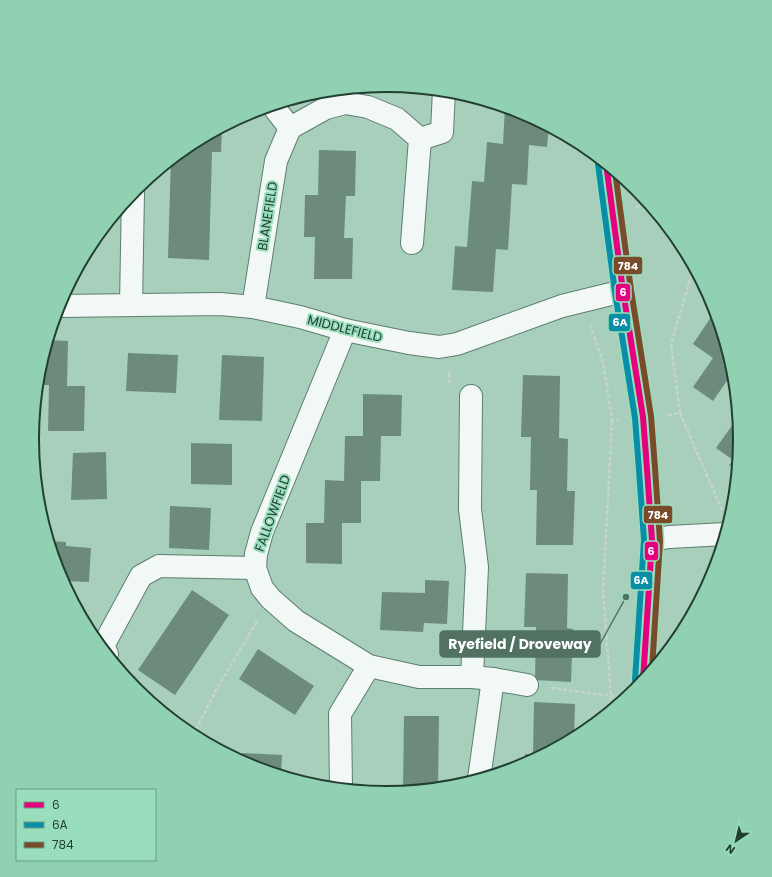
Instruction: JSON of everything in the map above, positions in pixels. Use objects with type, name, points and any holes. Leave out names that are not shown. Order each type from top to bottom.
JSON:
[{"type":"street","points":[[420,139],[442,132],[444,96]]},
{"type":"street","points":[[276,110],[290,128],[326,108],[345,103],[368,107],[397,119],[420,139]]},
{"type":"street","name":"BLANEFIELD","points":[[253,307],[276,161],[290,128]]},
{"type":"street","points":[[412,243],[420,139]]},
{"type":"street","points":[[607,171],[623,291],[643,417],[652,540],[644,671]]},
{"type":"street","points":[[131,305],[132,203]]},
{"type":"street","name":"MIDDLEFIELD","points":[[65,306],[220,304],[253,307],[300,317],[346,330],[409,343],[439,347],[449,346],[562,306],[623,291]]},
{"type":"street","name":"FALLOWFIELD","points":[[346,330],[262,532],[256,554],[255,568],[262,588],[271,599],[296,621],[370,666],[419,677],[472,677],[527,685]]},
{"type":"street","points":[[471,396],[470,509],[477,567],[472,677]]},
{"type":"street","points":[[652,540],[669,537],[719,534]]},
{"type":"street","points":[[107,644],[141,576],[159,566],[255,568]]},
{"type":"street","points":[[341,783],[340,714],[370,666]]},
{"type":"street","points":[[479,773],[493,679]]},
{"type":"path","points":[[680,413],[722,507],[723,520]]},
{"type":"path","points":[[610,704],[611,696],[603,591],[612,420]]},
{"type":"path","points":[[196,729],[220,683],[271,599]]},
{"type":"path","points":[[527,685],[618,696]]},
{"type":"building","points":[[505,113],[548,132],[547,147],[529,145],[527,185],[512,184],[508,250],[496,249],[493,292],[452,290],[455,246],[467,247],[472,181],[484,182],[487,142],[503,144]]},
{"type":"building","points":[[222,133],[221,152],[212,152],[209,260],[168,258],[171,167],[193,150]]},
{"type":"building","points":[[319,150],[356,151],[355,196],[346,196],[344,238],[353,238],[352,279],[314,279],[315,237],[304,237],[305,195],[318,195]]},
{"type":"building","points":[[711,317],[721,349],[724,363],[723,365],[725,366],[728,380],[713,401],[693,387],[713,358],[693,344]]},
{"type":"building","points":[[53,340],[68,341],[67,386],[85,386],[84,431],[48,431],[49,385],[43,385]]},
{"type":"building","points":[[128,353],[178,355],[176,393],[126,391]]},
{"type":"building","points":[[222,355],[264,357],[262,421],[219,420]]},
{"type":"building","points":[[523,375],[560,376],[559,438],[568,439],[567,491],[575,491],[573,545],[536,545],[537,490],[530,490],[531,437],[521,437]]},
{"type":"building","points":[[363,394],[402,395],[401,436],[381,436],[380,481],[361,481],[361,523],[342,523],[342,564],[306,563],[306,523],[324,523],[325,480],[344,481],[345,436],[363,436]]},
{"type":"building","points":[[732,425],[732,459],[716,448]]},
{"type":"building","points":[[191,443],[232,444],[232,485],[191,484]]},
{"type":"building","points":[[106,452],[107,499],[71,500],[73,453]]},
{"type":"building","points":[[170,506],[211,508],[209,550],[169,548]]},
{"type":"building","points":[[55,541],[66,542],[66,546],[91,548],[89,582],[70,581]]},
{"type":"building","points":[[526,573],[568,574],[567,628],[573,629],[571,682],[535,680],[536,627],[524,627]]},
{"type":"building","points":[[425,580],[449,581],[447,624],[424,623],[423,632],[380,630],[382,592],[425,593]]},
{"type":"building","points":[[192,590],[229,615],[175,695],[138,670]]},
{"type":"building","points":[[258,649],[314,686],[295,715],[239,679]]},
{"type":"building","points":[[534,702],[575,704],[574,730],[533,753]]},
{"type":"building","points":[[404,716],[439,716],[438,782],[403,785]]},
{"type":"building","points":[[242,754],[282,755],[281,769],[253,759]]},
{"type":"transit line","name":"6A","points":[[598,164],[615,292],[635,418],[639,470],[644,540],[635,680]]},
{"type":"transit line","name":"6","points":[[607,171],[623,291],[643,417],[647,469],[652,540],[644,671]]},
{"type":"transit line","name":"784","points":[[616,179],[631,290],[651,416],[655,468],[660,541],[653,660]]},
{"type":"place","name":"Ryefield / Droveway","points":[[626,597]]}]
